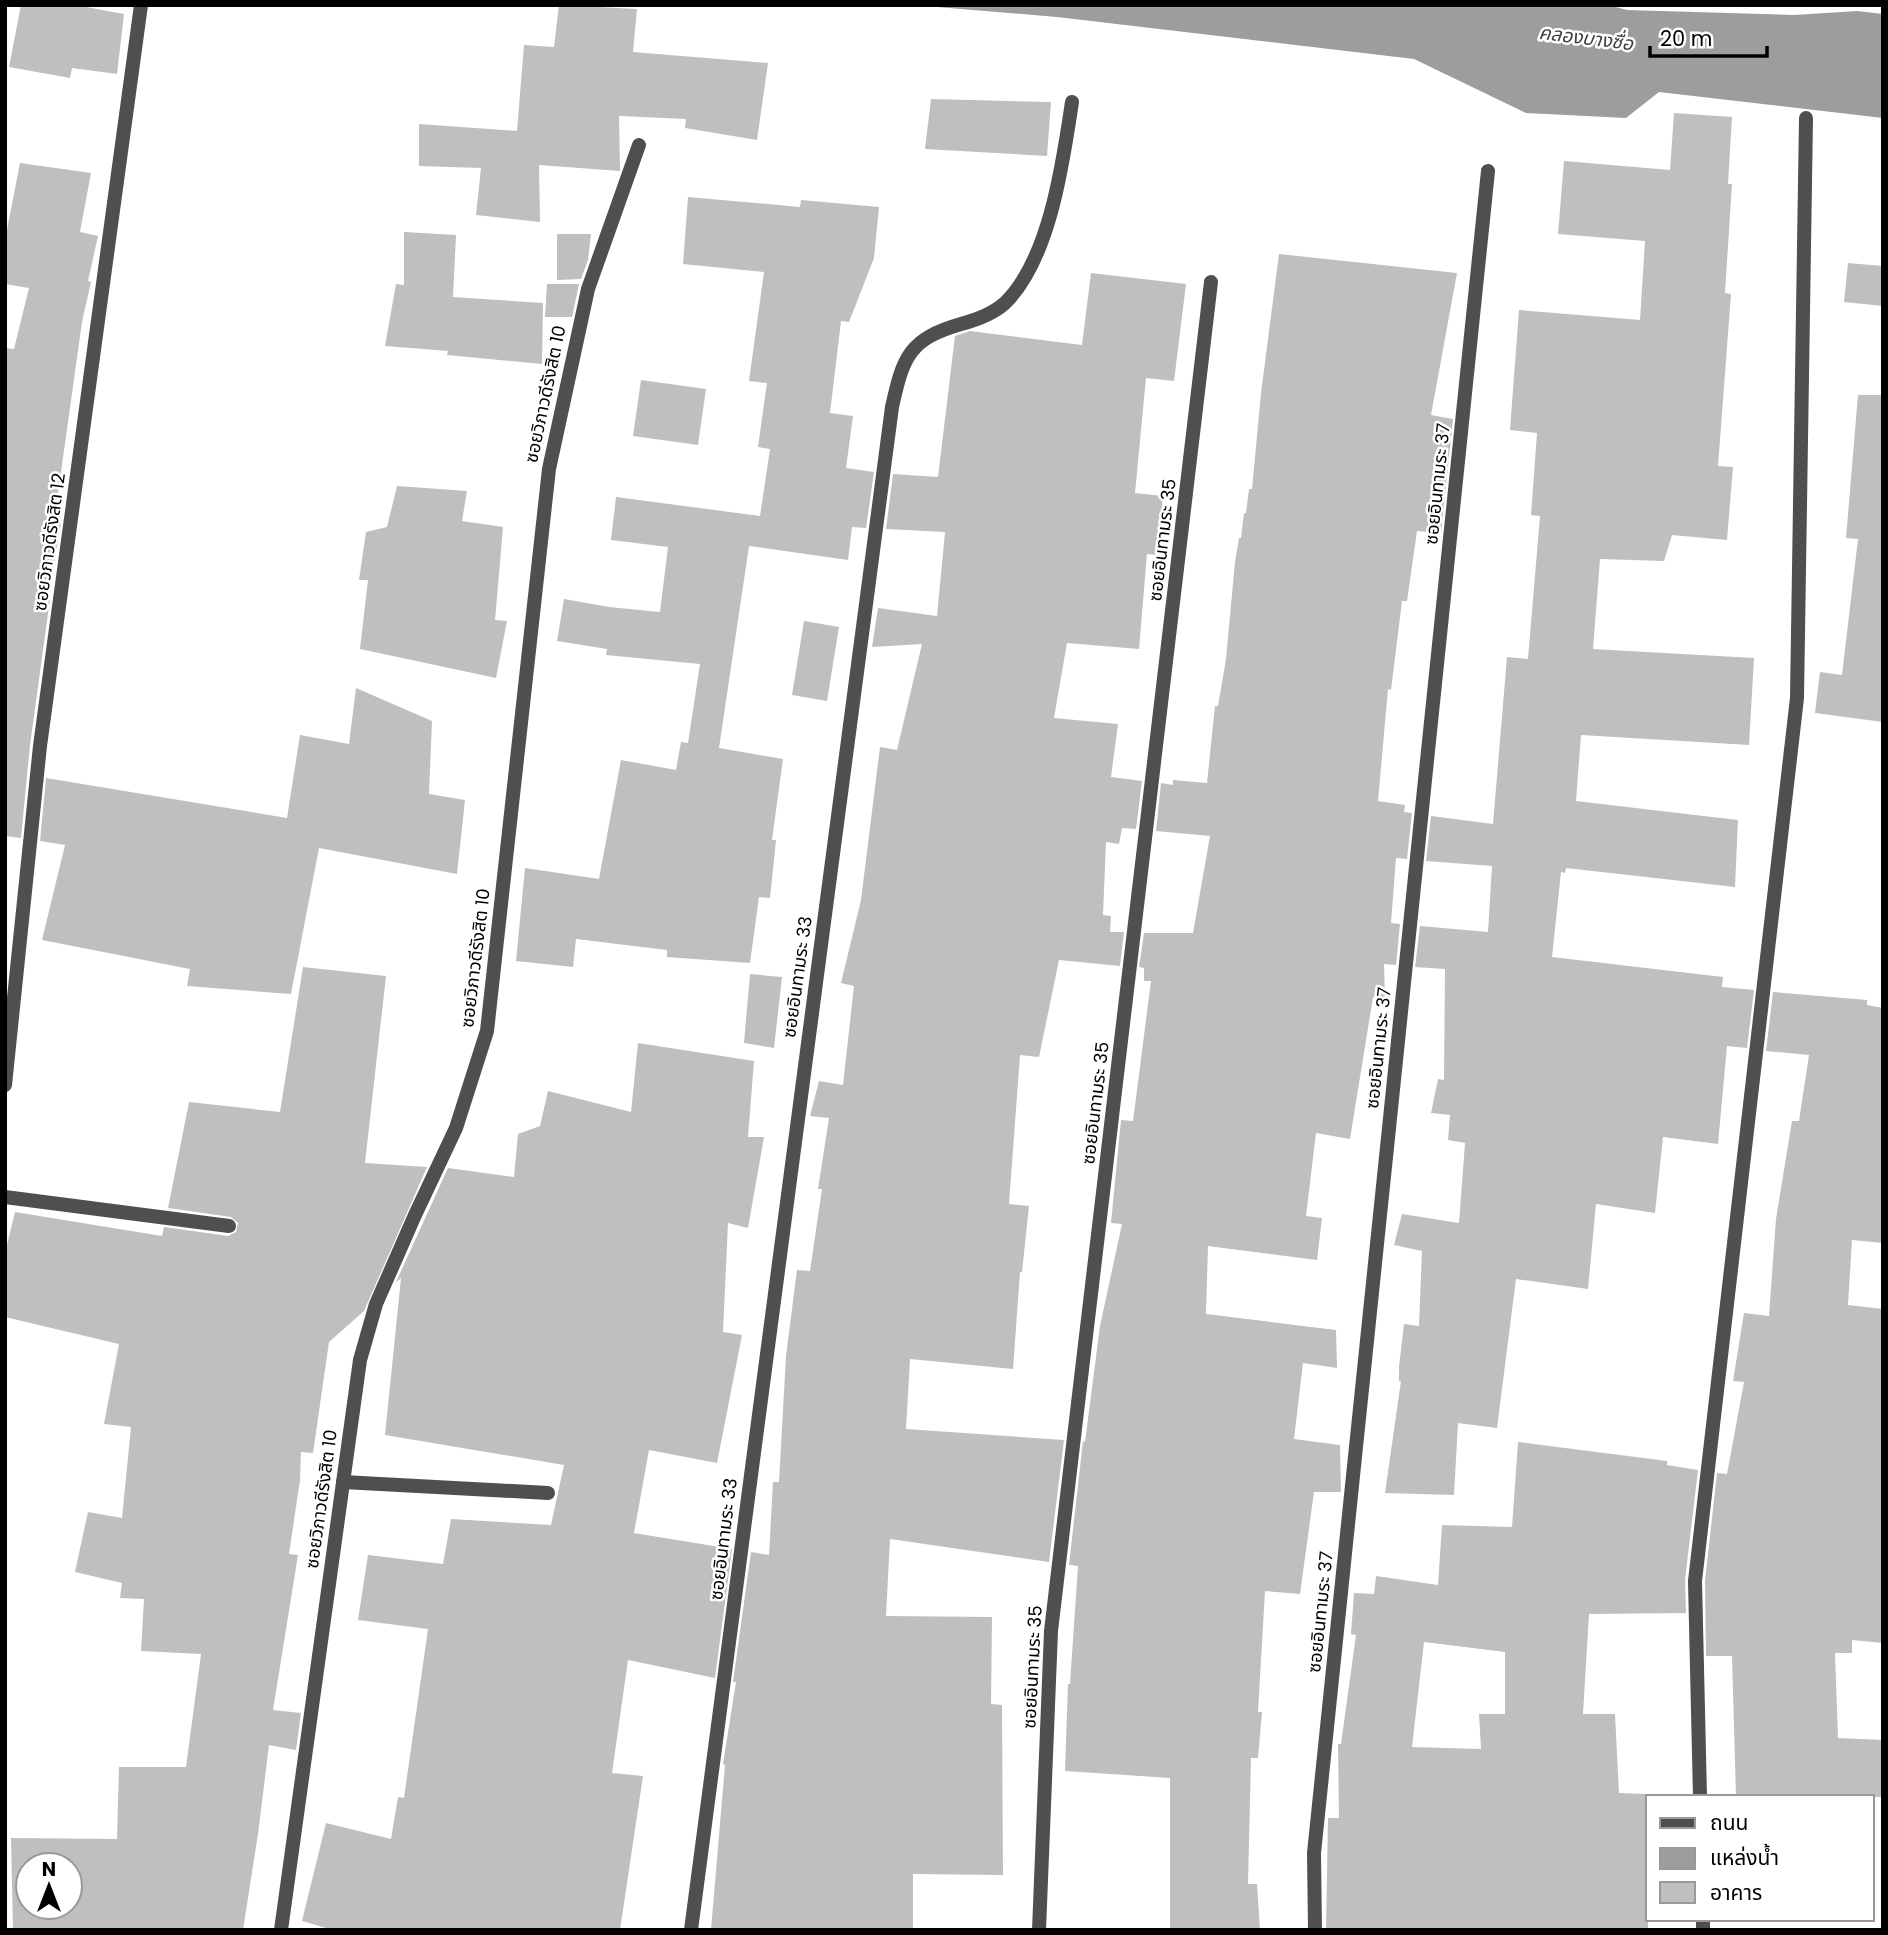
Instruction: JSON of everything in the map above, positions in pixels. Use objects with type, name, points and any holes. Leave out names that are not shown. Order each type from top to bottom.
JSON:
[{"type":"street","name":"ซอยวิภาวดีรังสิต 12","points":[[5,1085],[40,746],[141,5]]},
{"type":"street","name":"ซอยอินทามระ 33","points":[[691,1930],[892,407],[900,370],[916,345],[943,329],[976,319],[1003,304],[1024,280],[1042,237],[1063,164],[1072,102]]},
{"type":"street","points":[[1700,1795],[1695,1581],[1797,698],[1806,118]]},
{"type":"street","name":"ซอยวิภาวดีรังสิต 10","points":[[281,1930],[360,1360],[376,1304],[456,1128],[487,1031],[549,469],[588,289],[639,145]]},
{"type":"street","name":"ซอยอินทามระ 37","points":[[1315,1930],[1314,1853],[1488,171]]},
{"type":"street","name":"ซอยอินทามระ 35","points":[[1039,1930],[1051,1631],[1212,282]]},
{"type":"street","points":[[5,1197],[229,1226]]},
{"type":"street","points":[[343,1482],[548,1493]]},
{"type":"water","name":"คลองบางซื่อ","points":[[913,5],[1608,5],[1627,10],[1794,15],[1857,11],[1883,14],[1883,118],[1659,92],[1626,118],[1526,113],[1414,59],[1057,17]]},
{"type":"building","points":[[21,5],[75,5],[124,14],[117,74],[72,68],[70,78],[9,67]]},
{"type":"building","points":[[559,5],[637,9],[633,52],[768,63],[757,140],[685,128],[686,119],[619,116],[620,171],[539,165],[540,222],[476,215],[481,168],[419,166],[419,124],[517,131],[524,45],[554,47]]},
{"type":"building","points":[[931,99],[1051,102],[1047,156],[925,149]]},
{"type":"building","points":[[1674,113],[1732,117],[1728,184],[1732,184],[1725,293],[1731,294],[1718,466],[1733,467],[1727,540],[1672,535],[1664,561],[1600,559],[1593,649],[1754,658],[1749,745],[1581,735],[1576,801],[1738,820],[1735,887],[1566,868],[1565,873],[1561,872],[1552,957],[1723,977],[1722,987],[1754,990],[1747,1048],[1727,1046],[1718,1144],[1663,1137],[1655,1213],[1596,1204],[1588,1289],[1516,1279],[1497,1428],[1458,1423],[1454,1495],[1385,1493],[1401,1381],[1399,1367],[1404,1324],[1419,1326],[1422,1251],[1394,1245],[1402,1214],[1459,1223],[1465,1143],[1448,1140],[1450,1115],[1431,1113],[1438,1079],[1444,1080],[1445,969],[1415,967],[1420,926],[1488,932],[1492,866],[1426,861],[1431,816],[1493,824],[1507,657],[1528,659],[1540,516],[1531,515],[1537,433],[1510,430],[1519,310],[1640,320],[1645,241],[1558,234],[1564,161],[1670,170]]},
{"type":"building","points":[[20,163],[91,173],[80,232],[98,236],[88,281],[91,282],[82,322],[54,522],[61,523],[48,598],[21,838],[5,836],[5,348],[14,349],[29,288],[5,284],[5,240]]},
{"type":"building","points":[[688,197],[800,207],[801,200],[879,207],[874,258],[849,322],[841,321],[830,413],[853,416],[846,468],[874,472],[866,528],[852,527],[848,560],[749,546],[719,748],[783,759],[772,840],[776,840],[770,898],[759,897],[750,963],[667,957],[667,950],[576,939],[573,967],[516,961],[525,868],[599,879],[621,760],[676,770],[681,742],[688,743],[700,664],[606,655],[607,649],[557,641],[564,599],[660,612],[668,547],[611,540],[616,497],[760,516],[770,449],[758,447],[767,383],[749,381],[764,272],[683,264]]},
{"type":"building","points":[[404,232],[456,235],[453,297],[543,303],[542,364],[447,355],[448,351],[385,346],[396,284],[404,285]]},
{"type":"building","points":[[557,234],[591,234],[588,260],[581,279],[557,280]]},
{"type":"building","points":[[1279,254],[1457,273],[1431,415],[1453,419],[1441,533],[1417,531],[1407,601],[1402,601],[1391,690],[1388,689],[1378,801],[1405,805],[1404,812],[1412,813],[1407,859],[1396,858],[1391,923],[1400,924],[1396,965],[1384,964],[1385,998],[1373,997],[1350,1139],[1316,1133],[1306,1216],[1322,1218],[1317,1260],[1208,1246],[1206,1314],[1336,1330],[1337,1368],[1303,1363],[1294,1439],[1340,1445],[1341,1492],[1314,1492],[1300,1594],[1265,1591],[1258,1712],[1262,1712],[1258,1758],[1251,1758],[1248,1884],[1257,1884],[1260,1930],[1170,1929],[1170,1778],[1065,1771],[1068,1684],[1078,1566],[1069,1565],[1100,1326],[1122,1224],[1111,1223],[1121,1120],[1133,1121],[1151,981],[1144,981],[1144,968],[1139,967],[1144,933],[1193,933],[1210,836],[1156,831],[1161,783],[1173,785],[1173,780],[1207,783],[1215,706],[1218,706],[1226,659],[1235,562],[1249,489],[1252,489]]},
{"type":"building","points":[[1848,263],[1883,266],[1883,306],[1844,302]]},
{"type":"building","points":[[1091,273],[1186,284],[1174,381],[1146,378],[1135,493],[1163,496],[1157,555],[1147,554],[1139,649],[1067,643],[1054,718],[1118,724],[1111,777],[1142,781],[1136,829],[1122,828],[1119,844],[1106,842],[1103,915],[1111,916],[1110,932],[1124,932],[1120,966],[1059,960],[1039,1057],[1020,1055],[1009,1204],[1029,1206],[1020,1272],[1013,1369],[910,1359],[906,1429],[1064,1440],[1049,1562],[890,1539],[886,1616],[992,1617],[991,1704],[1002,1705],[1003,1875],[913,1874],[913,1930],[711,1930],[723,1764],[736,1682],[733,1682],[751,1552],[769,1555],[773,1482],[779,1482],[786,1356],[797,1270],[810,1271],[822,1189],[818,1189],[829,1118],[810,1116],[819,1081],[843,1085],[854,986],[841,983],[861,900],[880,747],[897,750],[922,644],[872,647],[878,608],[937,616],[945,532],[886,529],[893,474],[938,477],[955,336],[970,331],[1082,345]]},
{"type":"building","points":[[547,284],[579,284],[572,317],[545,317]]},
{"type":"building","points":[[641,380],[706,389],[698,445],[633,436]]},
{"type":"building","points":[[1858,395],[1883,395],[1883,722],[1815,713],[1820,672],[1842,675],[1858,539],[1846,538]]},
{"type":"building","points":[[397,486],[467,491],[462,521],[503,527],[495,620],[507,621],[496,678],[360,649],[368,580],[359,580],[366,532],[387,527]]},
{"type":"building","points":[[804,621],[839,627],[827,701],[792,695]]},
{"type":"building","points":[[356,688],[432,721],[429,794],[465,800],[457,874],[319,848],[291,994],[187,986],[190,969],[42,940],[65,845],[40,841],[46,778],[287,818],[300,735],[349,744]]},
{"type":"building","points":[[303,967],[386,976],[365,1163],[427,1167],[364,1311],[329,1342],[313,1453],[301,1452],[300,1480],[289,1554],[298,1555],[273,1710],[301,1713],[296,1750],[269,1745],[243,1930],[13,1930],[11,1838],[117,1839],[119,1767],[186,1767],[201,1654],[141,1651],[144,1599],[120,1598],[122,1583],[75,1572],[88,1512],[122,1518],[131,1427],[104,1424],[119,1344],[5,1317],[5,1253],[15,1212],[162,1236],[164,1227],[228,1236],[236,1232],[238,1223],[231,1217],[168,1208],[189,1102],[280,1112]]},
{"type":"building","points":[[750,974],[782,977],[774,1048],[744,1043]]},
{"type":"building","points":[[1773,992],[1867,1000],[1867,1005],[1883,1008],[1883,1243],[1852,1240],[1848,1305],[1883,1309],[1883,1643],[1852,1640],[1852,1653],[1835,1653],[1838,1738],[1883,1740],[1883,1797],[1736,1795],[1732,1656],[1706,1656],[1705,1581],[1717,1473],[1727,1474],[1744,1382],[1733,1381],[1744,1313],[1769,1316],[1776,1219],[1792,1121],[1799,1121],[1809,1055],[1766,1051]]},
{"type":"building","points":[[638,1043],[754,1061],[748,1137],[764,1137],[748,1228],[728,1223],[723,1332],[742,1335],[717,1463],[649,1450],[634,1533],[732,1549],[715,1678],[628,1660],[612,1773],[643,1776],[620,1930],[333,1930],[302,1921],[326,1823],[391,1839],[398,1797],[404,1798],[428,1629],[358,1620],[368,1555],[443,1564],[451,1519],[551,1525],[564,1465],[385,1435],[401,1278],[396,1282],[448,1168],[514,1177],[518,1134],[540,1126],[548,1091],[631,1112]]},
{"type":"building","points":[[1518,1442],[1667,1461],[1667,1465],[1698,1470],[1685,1580],[1686,1613],[1589,1614],[1583,1714],[1615,1714],[1619,1793],[1648,1794],[1648,1930],[1326,1930],[1328,1818],[1339,1818],[1338,1744],[1341,1744],[1356,1635],[1351,1634],[1354,1593],[1374,1594],[1376,1576],[1438,1585],[1442,1525],[1512,1527]],"holes":[[[1424,1642],[1505,1652],[1505,1714],[1479,1714],[1481,1749],[1412,1747]]]}]
